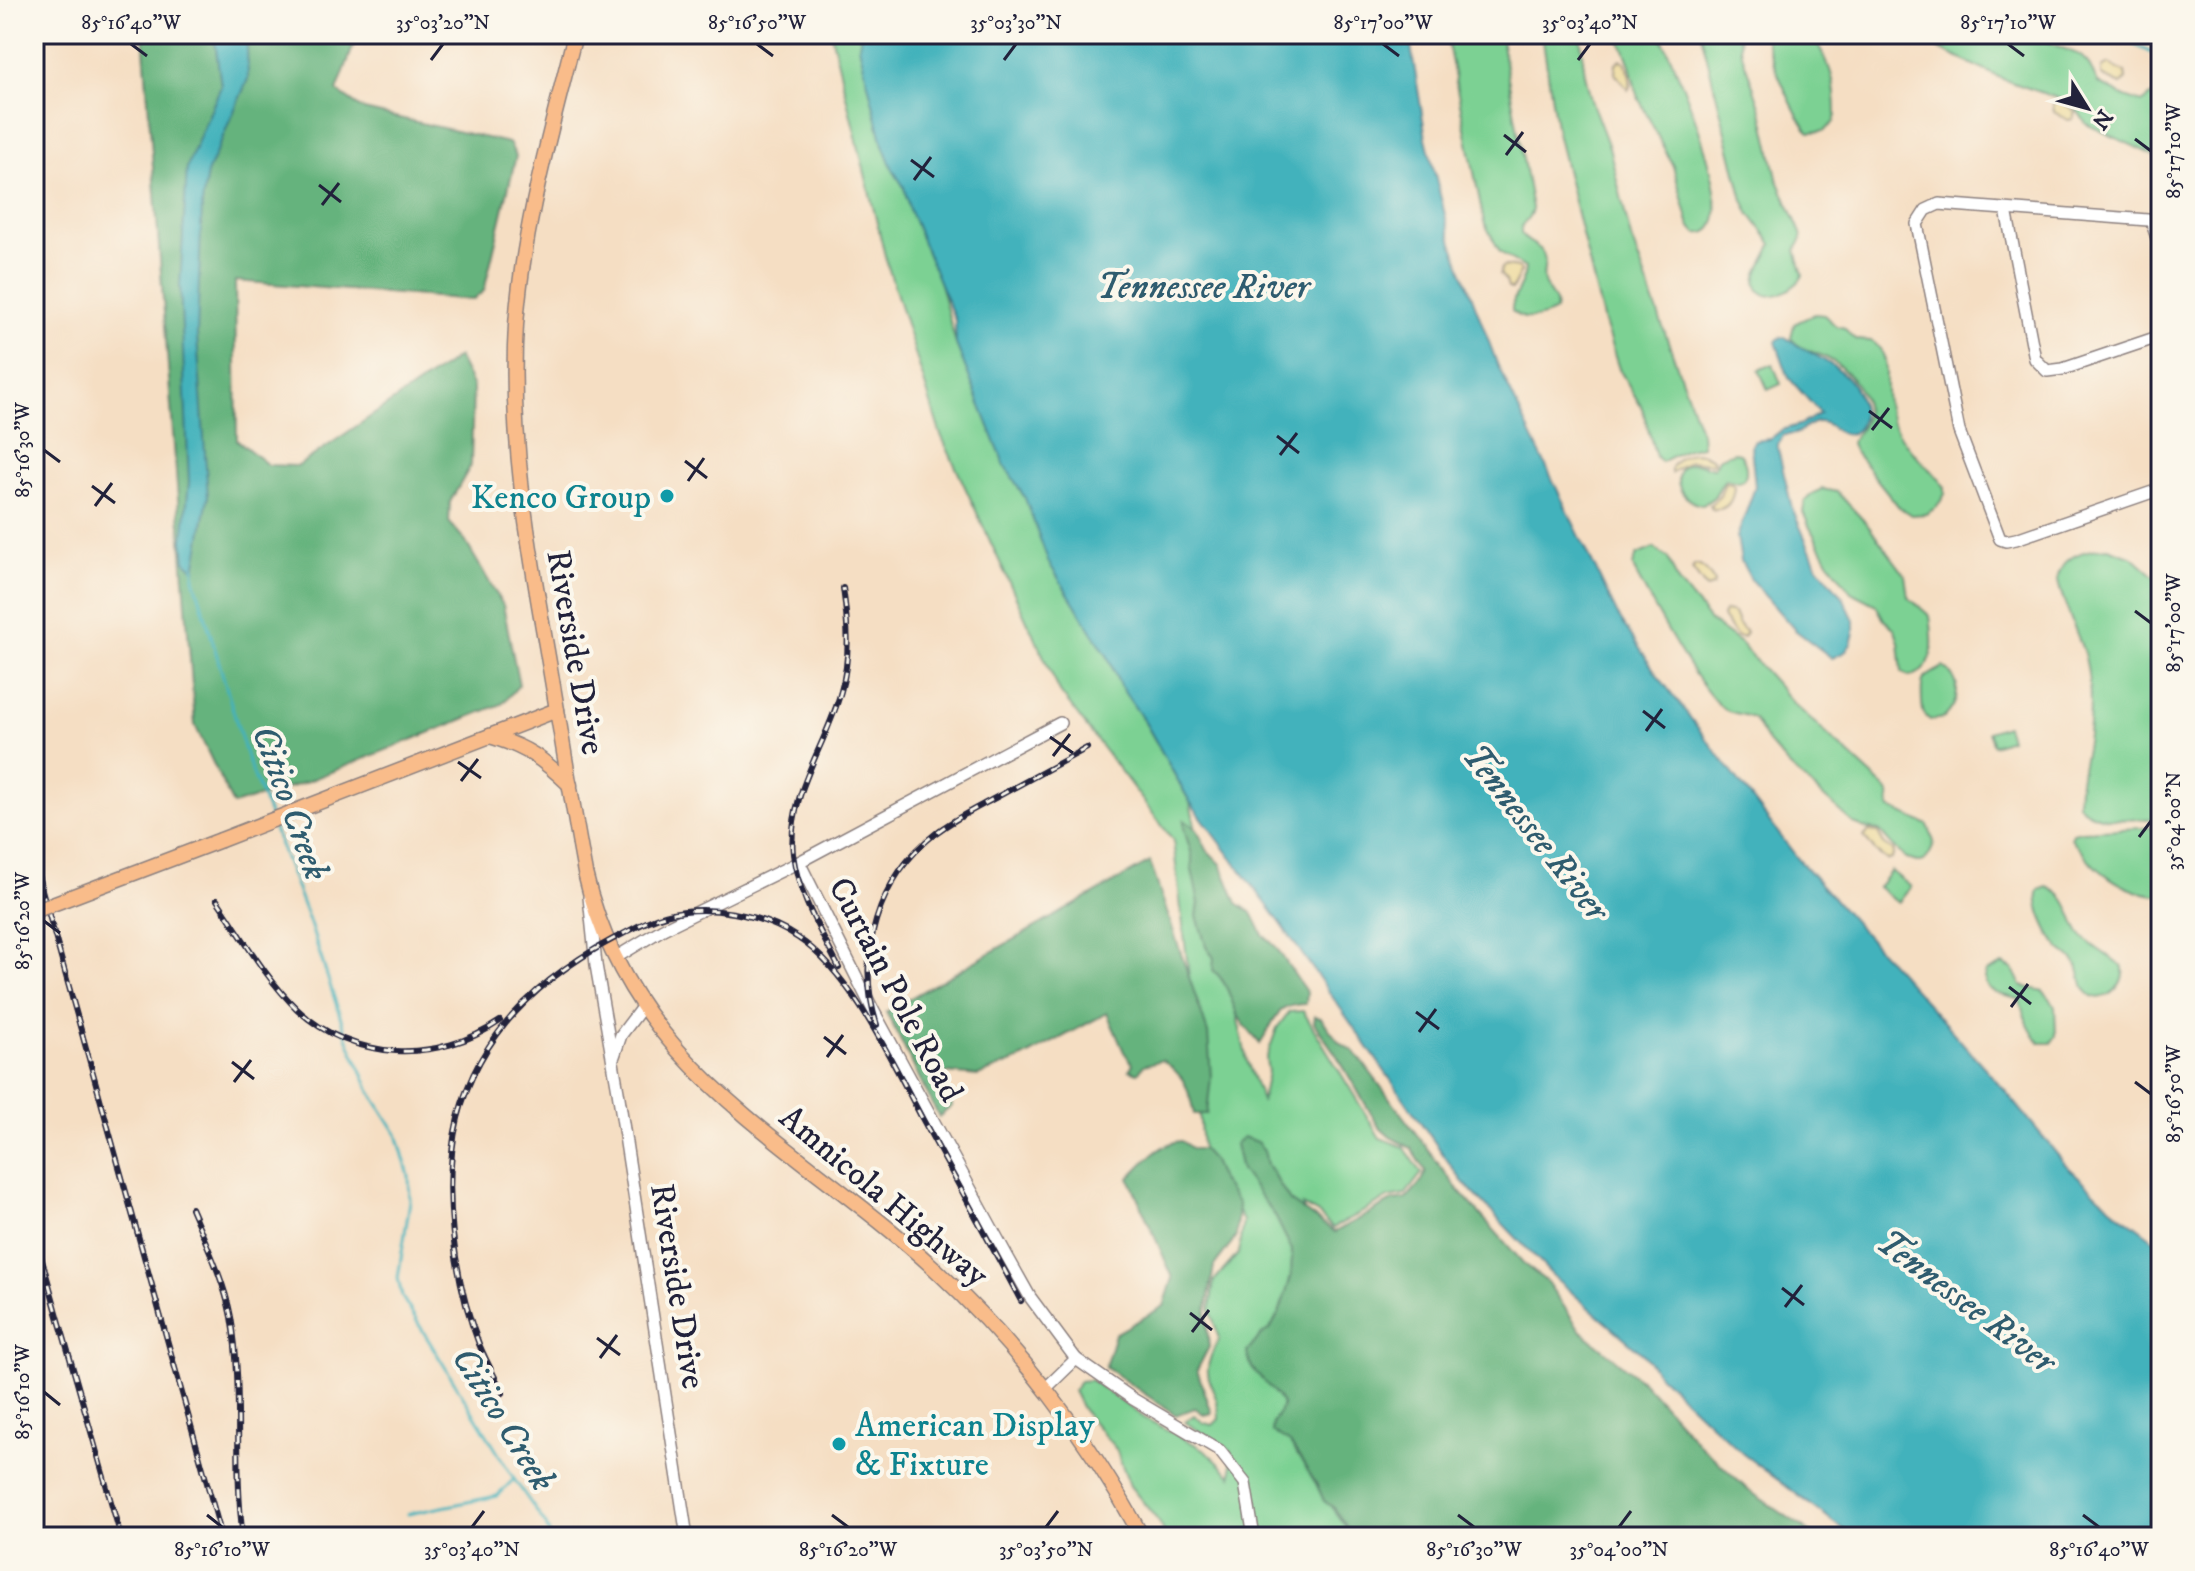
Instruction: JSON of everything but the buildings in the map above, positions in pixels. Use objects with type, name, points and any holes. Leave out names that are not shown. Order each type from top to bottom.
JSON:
[{"type":"main road","name":"Riverside Drive","points":[[575,34],[529,220],[519,291],[515,427],[521,495],[588,888],[600,925],[633,988]]},
{"type":"main road","points":[[34,911],[557,710]]},
{"type":"main road","points":[[490,736],[515,743],[536,754],[570,785]]},
{"type":"main road","name":"Amnicola Highway","points":[[633,988],[674,1048],[707,1083],[891,1230],[977,1310],[1045,1389],[1124,1503],[1142,1537]]},
{"type":"street","points":[[2161,250],[2156,221],[1939,204],[1926,210],[1917,224],[1959,431],[1997,536],[2002,541],[2010,541],[2161,489]]},
{"type":"street","points":[[2006,210],[2035,359],[2040,366],[2047,371],[2063,369],[2161,336]]},
{"type":"street","name":"Curtain Pole Road","points":[[1060,723],[799,862],[873,1010],[1030,1297],[1076,1359],[1133,1399],[1219,1450],[1245,1483],[1254,1537]]},
{"type":"street","points":[[615,958],[663,929],[799,862]]},
{"type":"street","name":"Riverside Drive","points":[[588,888],[596,965],[687,1537]]},
{"type":"street","points":[[613,1061],[621,1035],[643,1006]]},
{"type":"street","points":[[1045,1389],[1076,1359]]},
{"type":"green space","points":[[143,34],[331,34],[354,44],[337,91],[364,110],[509,143],[516,156],[484,291],[473,300],[235,281],[237,440],[268,465],[298,466],[458,357],[473,387],[471,465],[450,502],[449,522],[464,539],[503,605],[519,685],[502,704],[303,783],[233,805],[195,725]]},
{"type":"green space","points":[[831,34],[874,34],[956,344],[1108,657],[1190,802],[1247,1061],[1262,1101],[1268,1072],[1266,1059],[1277,1028],[1289,1012],[1303,1011],[1380,1138],[1404,1147],[1422,1173],[1405,1195],[1388,1198],[1333,1228],[1317,1213],[1302,1205],[1321,1256],[1277,1394],[1319,1490],[1353,1537],[1167,1537],[1130,1486],[1116,1449],[1082,1409],[1073,1391],[1080,1381],[1091,1380],[1146,1419],[1204,1449],[1232,1476],[1231,1451],[1185,1422],[1194,1415],[1204,1423],[1213,1425],[1219,1419],[1208,1374],[1208,1365],[1219,1339],[1210,1309],[1214,1281],[1238,1254],[1243,1221],[1202,1149],[1189,977],[1173,840],[1060,692],[940,433],[886,260]]},
{"type":"green space","points":[[1446,34],[1500,34],[1532,208],[1521,233],[1543,254],[1544,282],[1555,303],[1555,311],[1545,316],[1527,318],[1512,311],[1525,268],[1500,252],[1484,222]]},
{"type":"green space","points":[[1542,34],[1580,34],[1591,100],[1609,147],[1631,238],[1701,433],[1702,446],[1684,450],[1661,462],[1656,457],[1642,408],[1619,369],[1604,323],[1557,133]]},
{"type":"green space","points":[[1618,34],[1660,34],[1704,145],[1716,209],[1712,228],[1696,233],[1690,226],[1673,166],[1637,95]]},
{"type":"green space","points":[[1701,34],[1739,34],[1740,48],[1763,115],[1777,178],[1801,233],[1796,250],[1803,275],[1794,286],[1781,294],[1767,295],[1757,286],[1757,276],[1772,244],[1743,200]]},
{"type":"green space","points":[[1765,34],[1812,34],[1828,63],[1835,91],[1836,115],[1834,122],[1824,131],[1810,132],[1798,116]]},
{"type":"green space","points":[[1897,34],[2028,34],[2080,55],[2088,63],[2098,83],[2125,97],[2142,103],[2155,93],[2161,93],[2161,159],[2086,124],[2076,108],[2063,100],[2005,80],[1929,44]]},
{"type":"green space","points":[[1815,314],[1824,315],[1859,340],[1872,341],[1884,356],[1887,402],[1892,419],[1908,446],[1945,488],[1937,507],[1926,514],[1911,515],[1899,507],[1854,451],[1851,443],[1863,424],[1865,411],[1855,382],[1840,367],[1801,347],[1791,338],[1794,324]]},
{"type":"green space","points":[[1773,364],[1781,384],[1768,390],[1759,370]]},
{"type":"green space","points":[[1740,453],[1745,463],[1743,480],[1725,479],[1714,497],[1703,505],[1686,498],[1678,483],[1681,469],[1695,463],[1714,468],[1720,457]]},
{"type":"green space","points":[[1822,489],[1837,492],[1866,523],[1905,575],[1908,597],[1930,616],[1932,653],[1925,668],[1918,673],[1909,676],[1902,672],[1895,629],[1884,620],[1876,605],[1851,592],[1828,561],[1809,526],[1803,512],[1805,501]]},
{"type":"green space","points":[[1654,548],[1668,558],[1678,582],[1711,622],[1740,643],[1794,704],[1880,783],[1889,793],[1890,808],[1928,825],[1934,842],[1923,861],[1916,862],[1899,852],[1879,830],[1854,824],[1788,765],[1767,741],[1754,719],[1728,711],[1714,700],[1676,644],[1634,570],[1637,555]]},
{"type":"green space","points":[[2108,548],[2133,557],[2161,582],[2161,818],[2105,818],[2086,811],[2078,804],[2089,726],[2089,680],[2085,657],[2060,590],[2058,576],[2071,558],[2085,551]]},
{"type":"green space","points":[[1943,667],[1954,678],[1956,698],[1944,718],[1930,720],[1923,710],[1922,683]]},
{"type":"green space","points":[[2006,726],[2010,739],[1993,745],[1988,732]]},
{"type":"green space","points":[[1184,820],[1197,829],[1207,850],[1221,864],[1237,903],[1252,913],[1263,935],[1276,947],[1307,993],[1306,1004],[1287,1007],[1277,1015],[1260,1044],[1242,1022],[1227,988],[1213,970],[1214,958],[1206,946],[1197,916],[1199,903]]},
{"type":"green space","points":[[2161,827],[2161,895],[2147,894],[2122,885],[2088,859],[2071,838],[2073,833],[2081,831]]},
{"type":"green space","points":[[1150,862],[1208,1033],[1211,1077],[1207,1114],[1194,1114],[1185,1083],[1162,1060],[1144,1065],[1138,1073],[1129,1070],[1133,1064],[1124,1052],[1107,1013],[1023,1058],[978,1076],[936,1072],[952,1106],[939,1117],[886,1012]]},
{"type":"green space","points":[[1891,871],[1911,887],[1898,903],[1878,887]]},
{"type":"green space","points":[[2047,887],[2065,901],[2084,938],[2122,966],[2122,979],[2108,995],[2095,997],[2086,991],[2075,962],[2051,936],[2038,904],[2039,890]]},
{"type":"green space","points":[[2002,964],[2013,969],[2021,986],[2043,991],[2050,998],[2055,1007],[2056,1036],[2051,1043],[2040,1043],[2036,1038],[2019,999],[1994,992],[1986,985],[1986,972]]},
{"type":"green space","points":[[1315,1016],[1321,1018],[1339,1042],[1355,1052],[1456,1187],[1525,1265],[1547,1282],[1581,1331],[1643,1382],[1698,1443],[1748,1490],[1817,1537],[1353,1537],[1334,1508],[1324,1501],[1290,1443],[1272,1432],[1273,1423],[1283,1405],[1248,1360],[1247,1352],[1270,1329],[1279,1313],[1291,1277],[1292,1250],[1275,1216],[1241,1170],[1235,1144],[1243,1137],[1257,1142],[1290,1201],[1335,1232],[1392,1201],[1406,1199],[1422,1181],[1426,1171],[1411,1148],[1379,1127],[1314,1023]]},
{"type":"green space","points":[[1181,1141],[1193,1149],[1202,1149],[1213,1161],[1221,1180],[1238,1204],[1236,1237],[1214,1266],[1206,1314],[1209,1347],[1197,1370],[1212,1413],[1205,1415],[1195,1408],[1176,1415],[1105,1367],[1115,1334],[1164,1306],[1173,1278],[1129,1178],[1159,1150]]},
{"type":"sand","points":[[1620,60],[1625,62],[1629,72],[1628,90],[1615,73]]},
{"type":"sand","points":[[2109,64],[2125,73],[2126,79],[2121,85],[2102,76],[2102,68]]},
{"type":"sand","points":[[2060,101],[2075,111],[2073,119],[2068,120],[2054,112],[2053,104]]},
{"type":"sand","points":[[1506,266],[1521,271],[1512,289],[1508,288],[1500,274],[1501,268]]},
{"type":"sand","points":[[1692,453],[1703,454],[1713,459],[1714,463],[1689,461],[1671,473],[1671,467],[1679,458]]},
{"type":"sand","points":[[1725,482],[1732,483],[1734,487],[1731,501],[1725,507],[1712,509],[1710,505],[1720,496]]},
{"type":"sand","points":[[1695,565],[1708,574],[1714,582],[1713,586],[1706,588],[1692,569]]},
{"type":"sand","points":[[1725,611],[1734,613],[1746,632],[1743,637],[1737,637],[1723,619]]},
{"type":"sand","points":[[1869,831],[1878,832],[1884,845],[1894,851],[1892,859],[1887,860],[1875,851],[1864,837]]},
{"type":"water","points":[[214,34],[243,34],[247,47],[248,79],[207,173],[202,204],[197,335],[208,497],[195,570],[185,561],[183,540],[189,482],[180,285],[187,167],[221,86]]},
{"type":"water","name":"Tennessee River","points":[[861,34],[1409,34],[1426,138],[1452,243],[1498,366],[1617,614],[1656,673],[1799,860],[2008,1094],[2065,1164],[2111,1207],[2161,1245],[2161,1537],[1854,1537],[1743,1454],[1657,1373],[1645,1356],[1554,1277],[1462,1181],[1279,921],[1190,802],[1145,722],[1120,686],[1108,657],[1049,563],[1025,498],[1004,464],[956,344],[955,320],[909,209],[904,187],[883,145],[859,46]]},
{"type":"water","points":[[1785,337],[1844,375],[1859,397],[1862,412],[1860,424],[1852,433],[1843,434],[1828,424],[1816,422],[1795,434],[1784,435],[1777,445],[1792,508],[1816,564],[1843,597],[1854,620],[1851,644],[1845,652],[1832,658],[1795,630],[1751,580],[1741,561],[1737,537],[1755,487],[1751,445],[1755,441],[1770,439],[1782,430],[1802,424],[1820,413],[1789,378],[1776,342]]},
{"type":"waterway","points":[[2111,34],[2161,57]]},
{"type":"waterway","name":"Citico Creek","points":[[194,568],[194,578],[248,761],[270,817]]},
{"type":"waterway","name":"Citico Creek","points":[[272,824],[309,921],[348,1040],[371,1093],[397,1134],[409,1176],[410,1201],[398,1278],[402,1297],[514,1479],[546,1525],[550,1537]]},
{"type":"waterway","points":[[408,1514],[497,1496],[514,1479]]},
{"type":"railway","points":[[839,968],[800,884],[793,854],[793,832],[802,791],[834,712],[844,678],[848,640],[843,588]]},
{"type":"railway","points":[[877,1025],[871,999],[870,946],[876,920],[899,873],[916,852],[950,823],[1087,748]]},
{"type":"railway","points":[[34,861],[222,1537]]},
{"type":"railway","points":[[217,900],[285,997],[319,1026],[344,1039],[396,1051],[423,1050],[450,1045],[500,1021]]},
{"type":"railway","points":[[503,1393],[470,1319],[453,1232],[453,1145],[468,1087],[497,1034],[538,990],[588,953],[615,938],[652,920],[681,912],[734,913],[768,923],[798,938],[836,973],[885,1047],[1021,1301]]},
{"type":"railway","points":[[191,1208],[219,1275],[231,1317],[237,1372],[243,1537]]},
{"type":"railway","points":[[34,1232],[121,1537]]},
{"type":"railway","points":[[34,1532],[35,1537]]},
{"type":"place","name":"Kenco Group","points":[[667,496]]},
{"type":"place","name":"American Display & Fixture","points":[[839,1444]]}]
